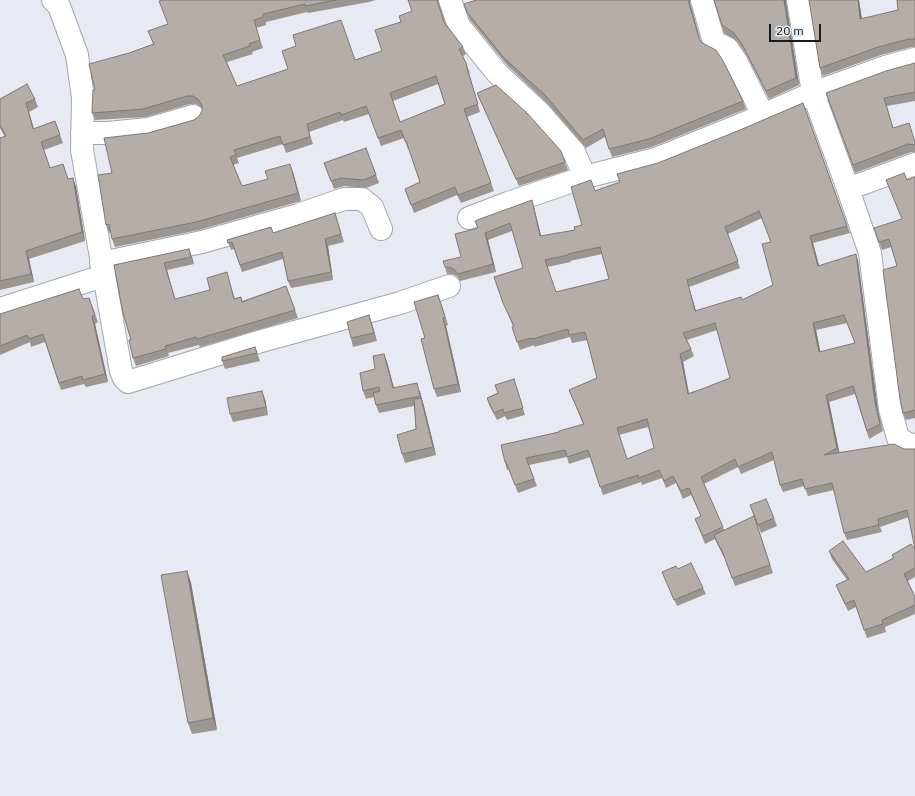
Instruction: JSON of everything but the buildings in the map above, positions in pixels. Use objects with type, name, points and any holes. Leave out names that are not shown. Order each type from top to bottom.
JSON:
[{"type":"street","points":[[450,0],[459,26],[498,74],[539,112],[574,152],[585,177]]},
{"type":"street","points":[[702,0],[714,42],[727,48],[736,61],[763,115]]},
{"type":"street","points":[[798,0],[813,93],[870,254],[890,409],[898,438],[908,444],[915,445]]},
{"type":"street","points":[[59,2],[78,55],[83,98],[82,150],[121,371],[124,378],[128,382],[258,342],[400,303],[449,286]]},
{"type":"street","points":[[469,218],[585,177],[656,159],[813,93],[885,67],[915,59]]},
{"type":"street","points":[[82,133],[108,133],[148,129],[193,116]]},
{"type":"street","points":[[848,189],[915,164]]},
{"type":"street","points":[[0,309],[102,270],[298,215],[344,198],[362,199],[372,207],[381,229]]}]
